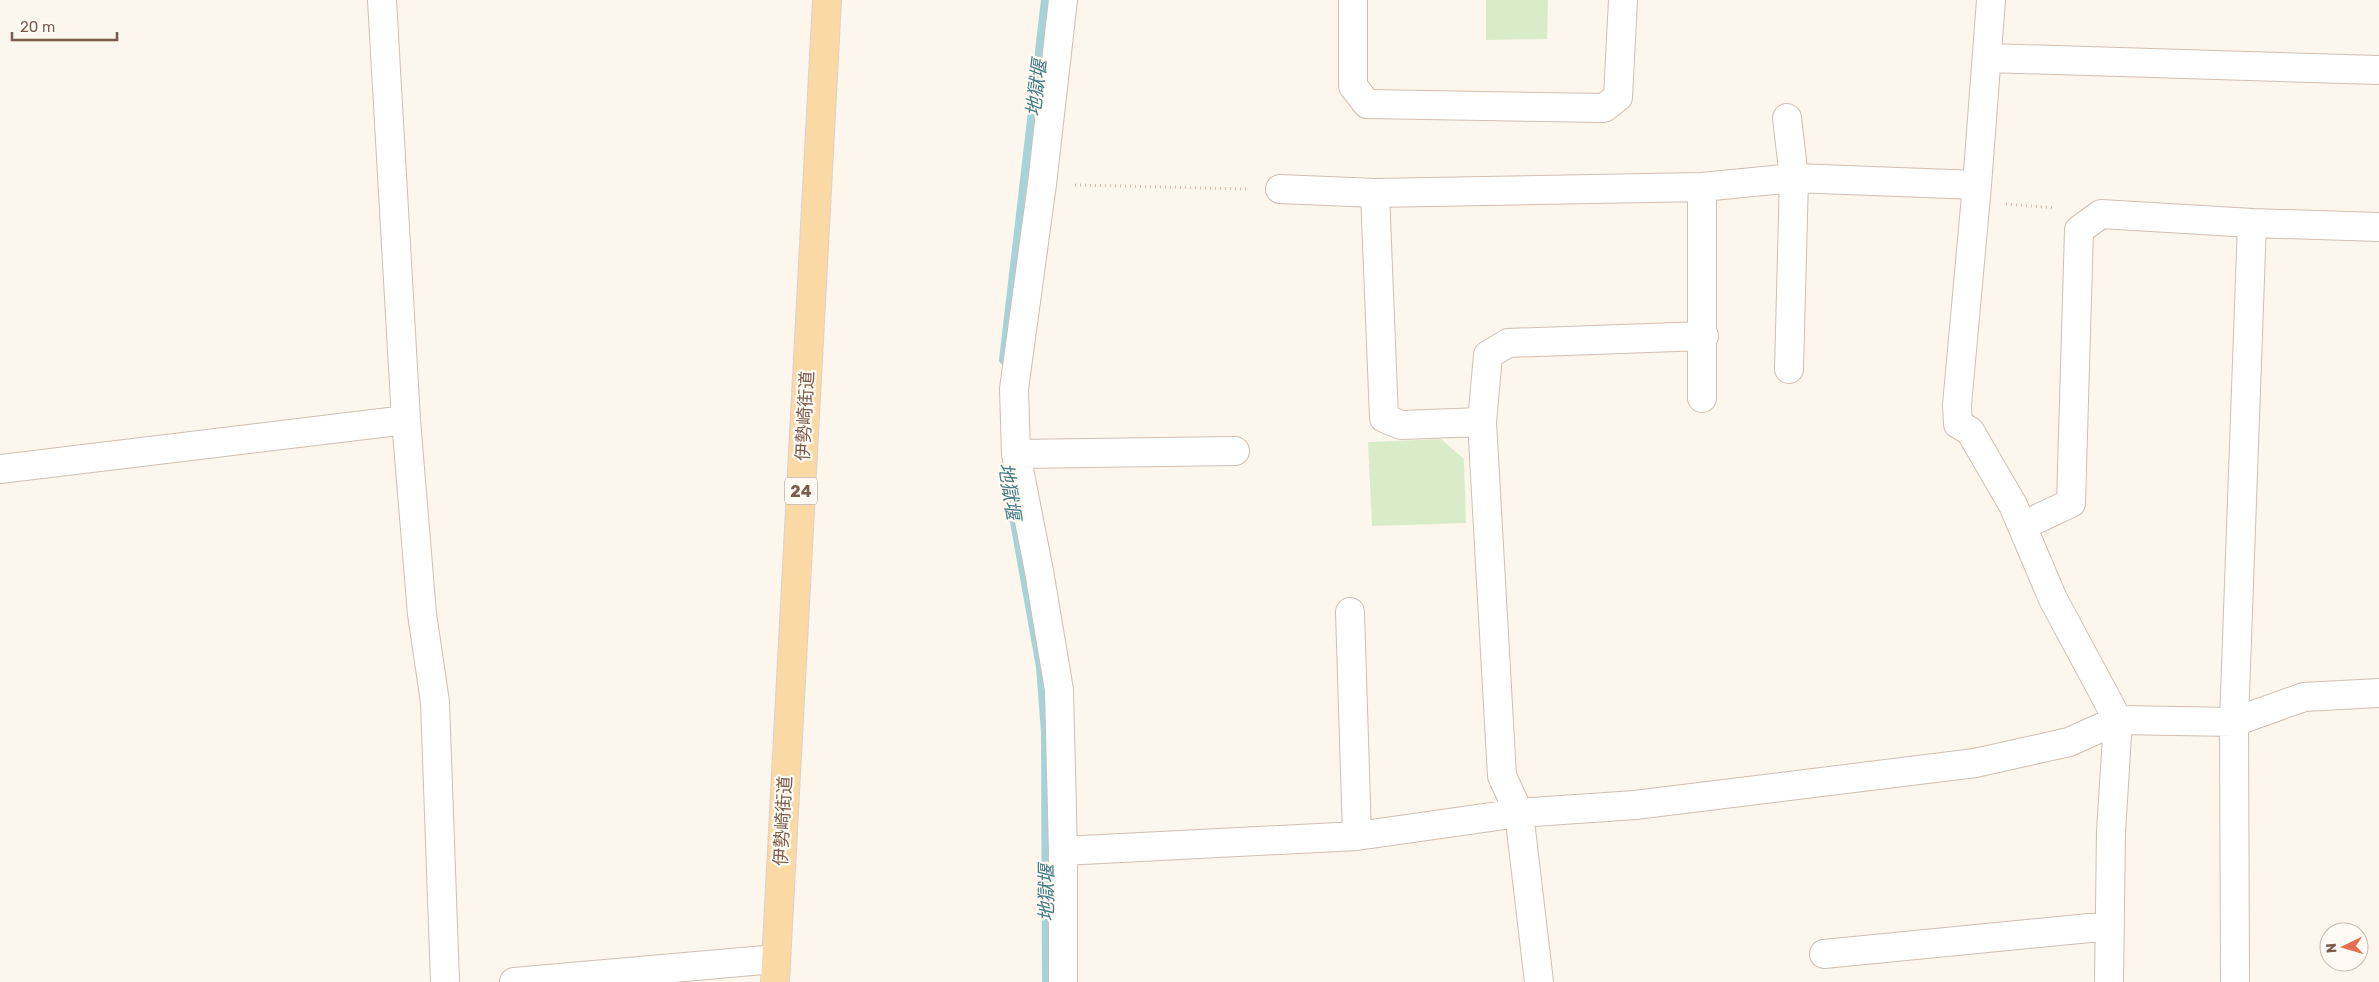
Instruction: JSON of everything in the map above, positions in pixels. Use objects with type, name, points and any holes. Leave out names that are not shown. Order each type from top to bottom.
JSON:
[{"type":"main road","name":"伊勢崎街道","points":[[775,970],[828,0]]},
{"type":"street","points":[[382,0],[406,420],[422,614],[435,702],[445,982]]},
{"type":"street","points":[[1063,0],[1042,184],[1014,389],[1016,454],[1039,571],[1059,690],[1063,851],[1063,982]]},
{"type":"street","points":[[1353,0],[1353,86],[1368,104],[1604,108],[1618,97],[1622,0]]},
{"type":"street","points":[[1991,0],[1988,58],[1957,405],[1958,424],[1970,432],[2014,505],[2053,599],[2118,720],[2111,832],[2110,982]]},
{"type":"street","points":[[1988,58],[2379,70]]},
{"type":"street","points":[[1787,118],[1794,178],[1788,369]]},
{"type":"street","points":[[1280,189],[1375,193],[1702,187],[1794,178],[1976,193]]},
{"type":"street","points":[[1702,187],[1704,336],[1702,398]]},
{"type":"street","points":[[1375,193],[1384,418],[1401,425],[1482,422]]},
{"type":"street","points":[[2022,526],[2070,503],[2080,230],[2101,214],[2252,223],[2379,226]]},
{"type":"street","points":[[2235,982],[2234,722],[2252,223]]},
{"type":"street","points":[[1539,982],[1519,813],[1502,776],[1482,422],[1488,355],[1508,343],[1704,336]]},
{"type":"street","points":[[0,469],[406,420]]},
{"type":"street","points":[[1016,454],[1235,451]]},
{"type":"street","points":[[1350,612],[1357,836]]},
{"type":"street","points":[[1063,851],[1357,836],[1519,813],[1635,806],[1975,763],[2069,742],[2118,720],[2234,722],[2304,697],[2379,693]]},
{"type":"street","points":[[1824,954],[2110,926]]},
{"type":"street","points":[[514,982],[775,970]]},
{"type":"path","points":[[1042,184],[1280,189]]},
{"type":"path","points":[[1976,193],[2076,210],[2087,225]]},
{"type":"green space","points":[[1486,0],[1548,0],[1547,39],[1486,40]]},
{"type":"green space","points":[[1441,439],[1464,459],[1466,523],[1372,526],[1368,442]]},
{"type":"waterway","name":"地獄堰","points":[[1004,360],[1046,0]]},
{"type":"waterway","name":"地獄堰","points":[[1005,466],[1041,667],[1046,732],[1047,982]]}]
